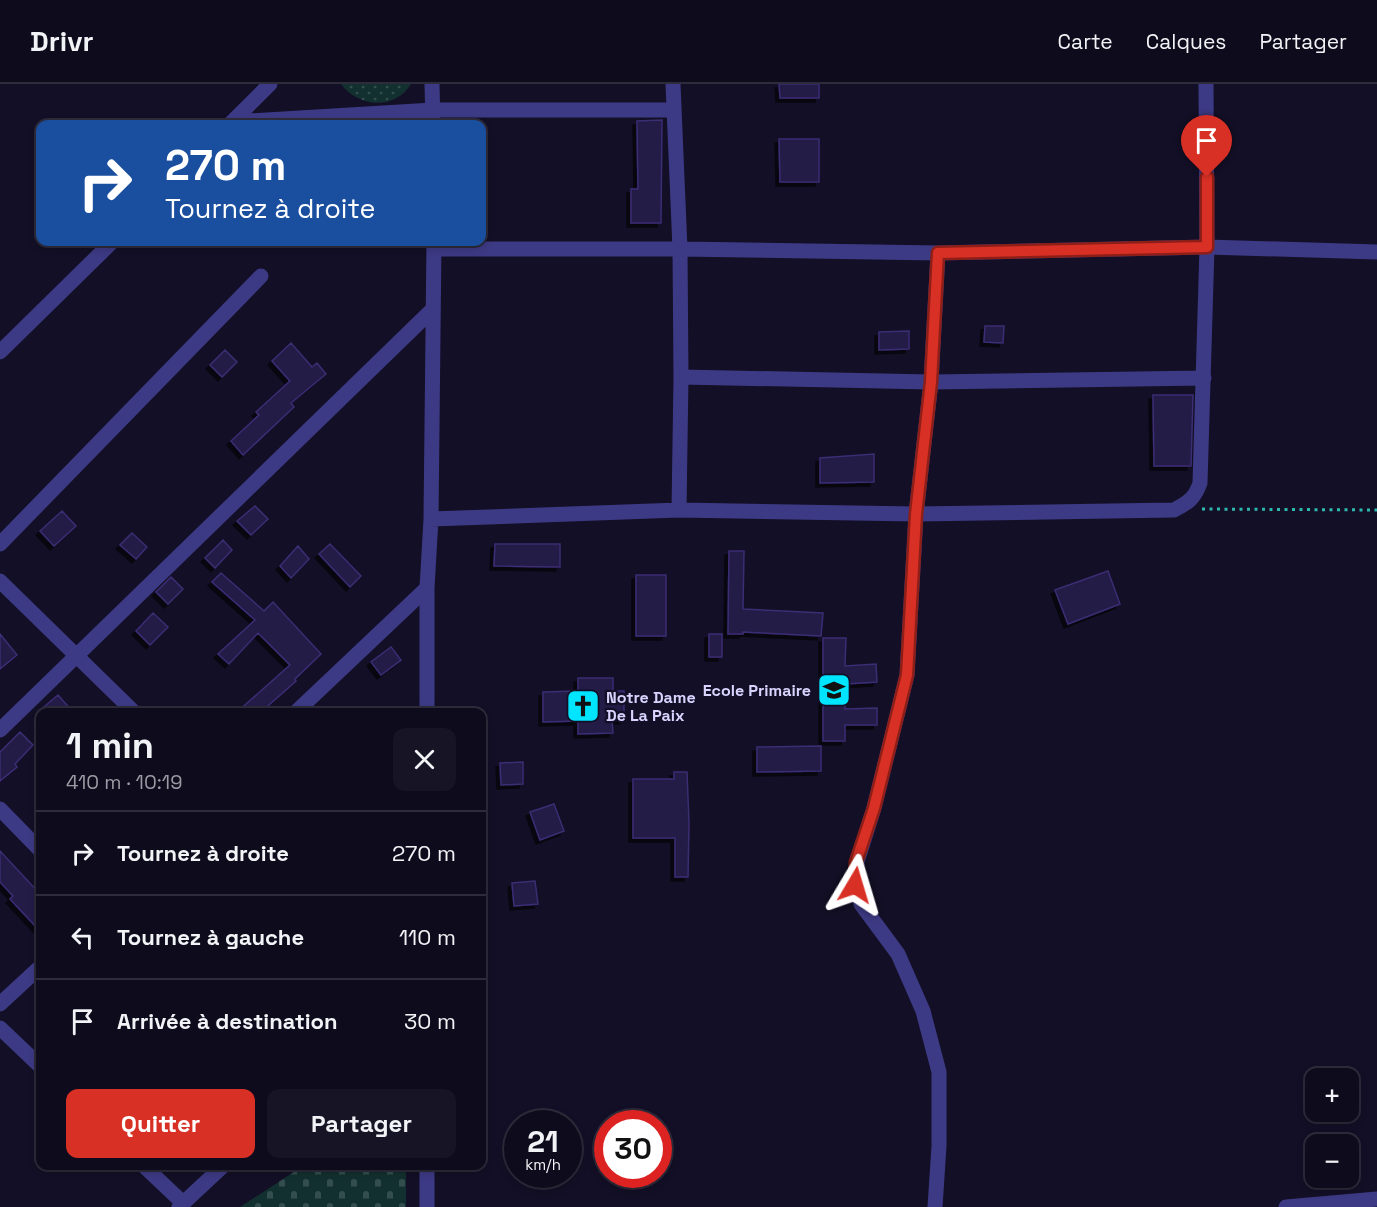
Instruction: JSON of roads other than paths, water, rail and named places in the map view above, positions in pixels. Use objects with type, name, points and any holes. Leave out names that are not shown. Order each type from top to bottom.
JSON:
[{"type":"street","points":[[234,120],[270,84]]},
{"type":"street","points":[[432,84],[433,117]]},
{"type":"street","points":[[673,84],[680,249],[679,510]]},
{"type":"street","points":[[432,519],[679,510],[916,514],[1174,510],[1190,502],[1197,493],[1200,483],[1207,247],[1206,84]]},
{"type":"street","points":[[332,120],[674,110]]},
{"type":"street","points":[[0,352],[108,246]]},
{"type":"street","points":[[427,708],[427,588],[432,519],[434,246]]},
{"type":"street","points":[[486,246],[938,253],[1207,247],[1377,252]]},
{"type":"street","points":[[935,1207],[939,1146],[939,1072],[923,1011],[898,954],[861,904],[855,885],[856,862],[874,808],[907,675],[916,514],[931,382],[938,253]]},
{"type":"street","points":[[0,544],[261,276]]},
{"type":"street","points":[[0,730],[432,310]]},
{"type":"street","points":[[681,377],[931,382],[1204,378]]},
{"type":"street","points":[[0,581],[130,708]]},
{"type":"street","points":[[300,708],[427,588]]},
{"type":"street","points":[[0,809],[36,846]]},
{"type":"street","points":[[0,1004],[36,971]]},
{"type":"street","points":[[0,1028],[36,1062]]},
{"type":"street","points":[[148,1170],[181,1205],[219,1170]]},
{"type":"street","points":[[427,1170],[427,1207]]},
{"type":"street","points":[[1286,1207],[1377,1200]]},
{"type":"place","name":"Ecole Primaire","points":[[834,690]]},
{"type":"place","name":"Notre Dame De La Paix","points":[[583,706]]}]
